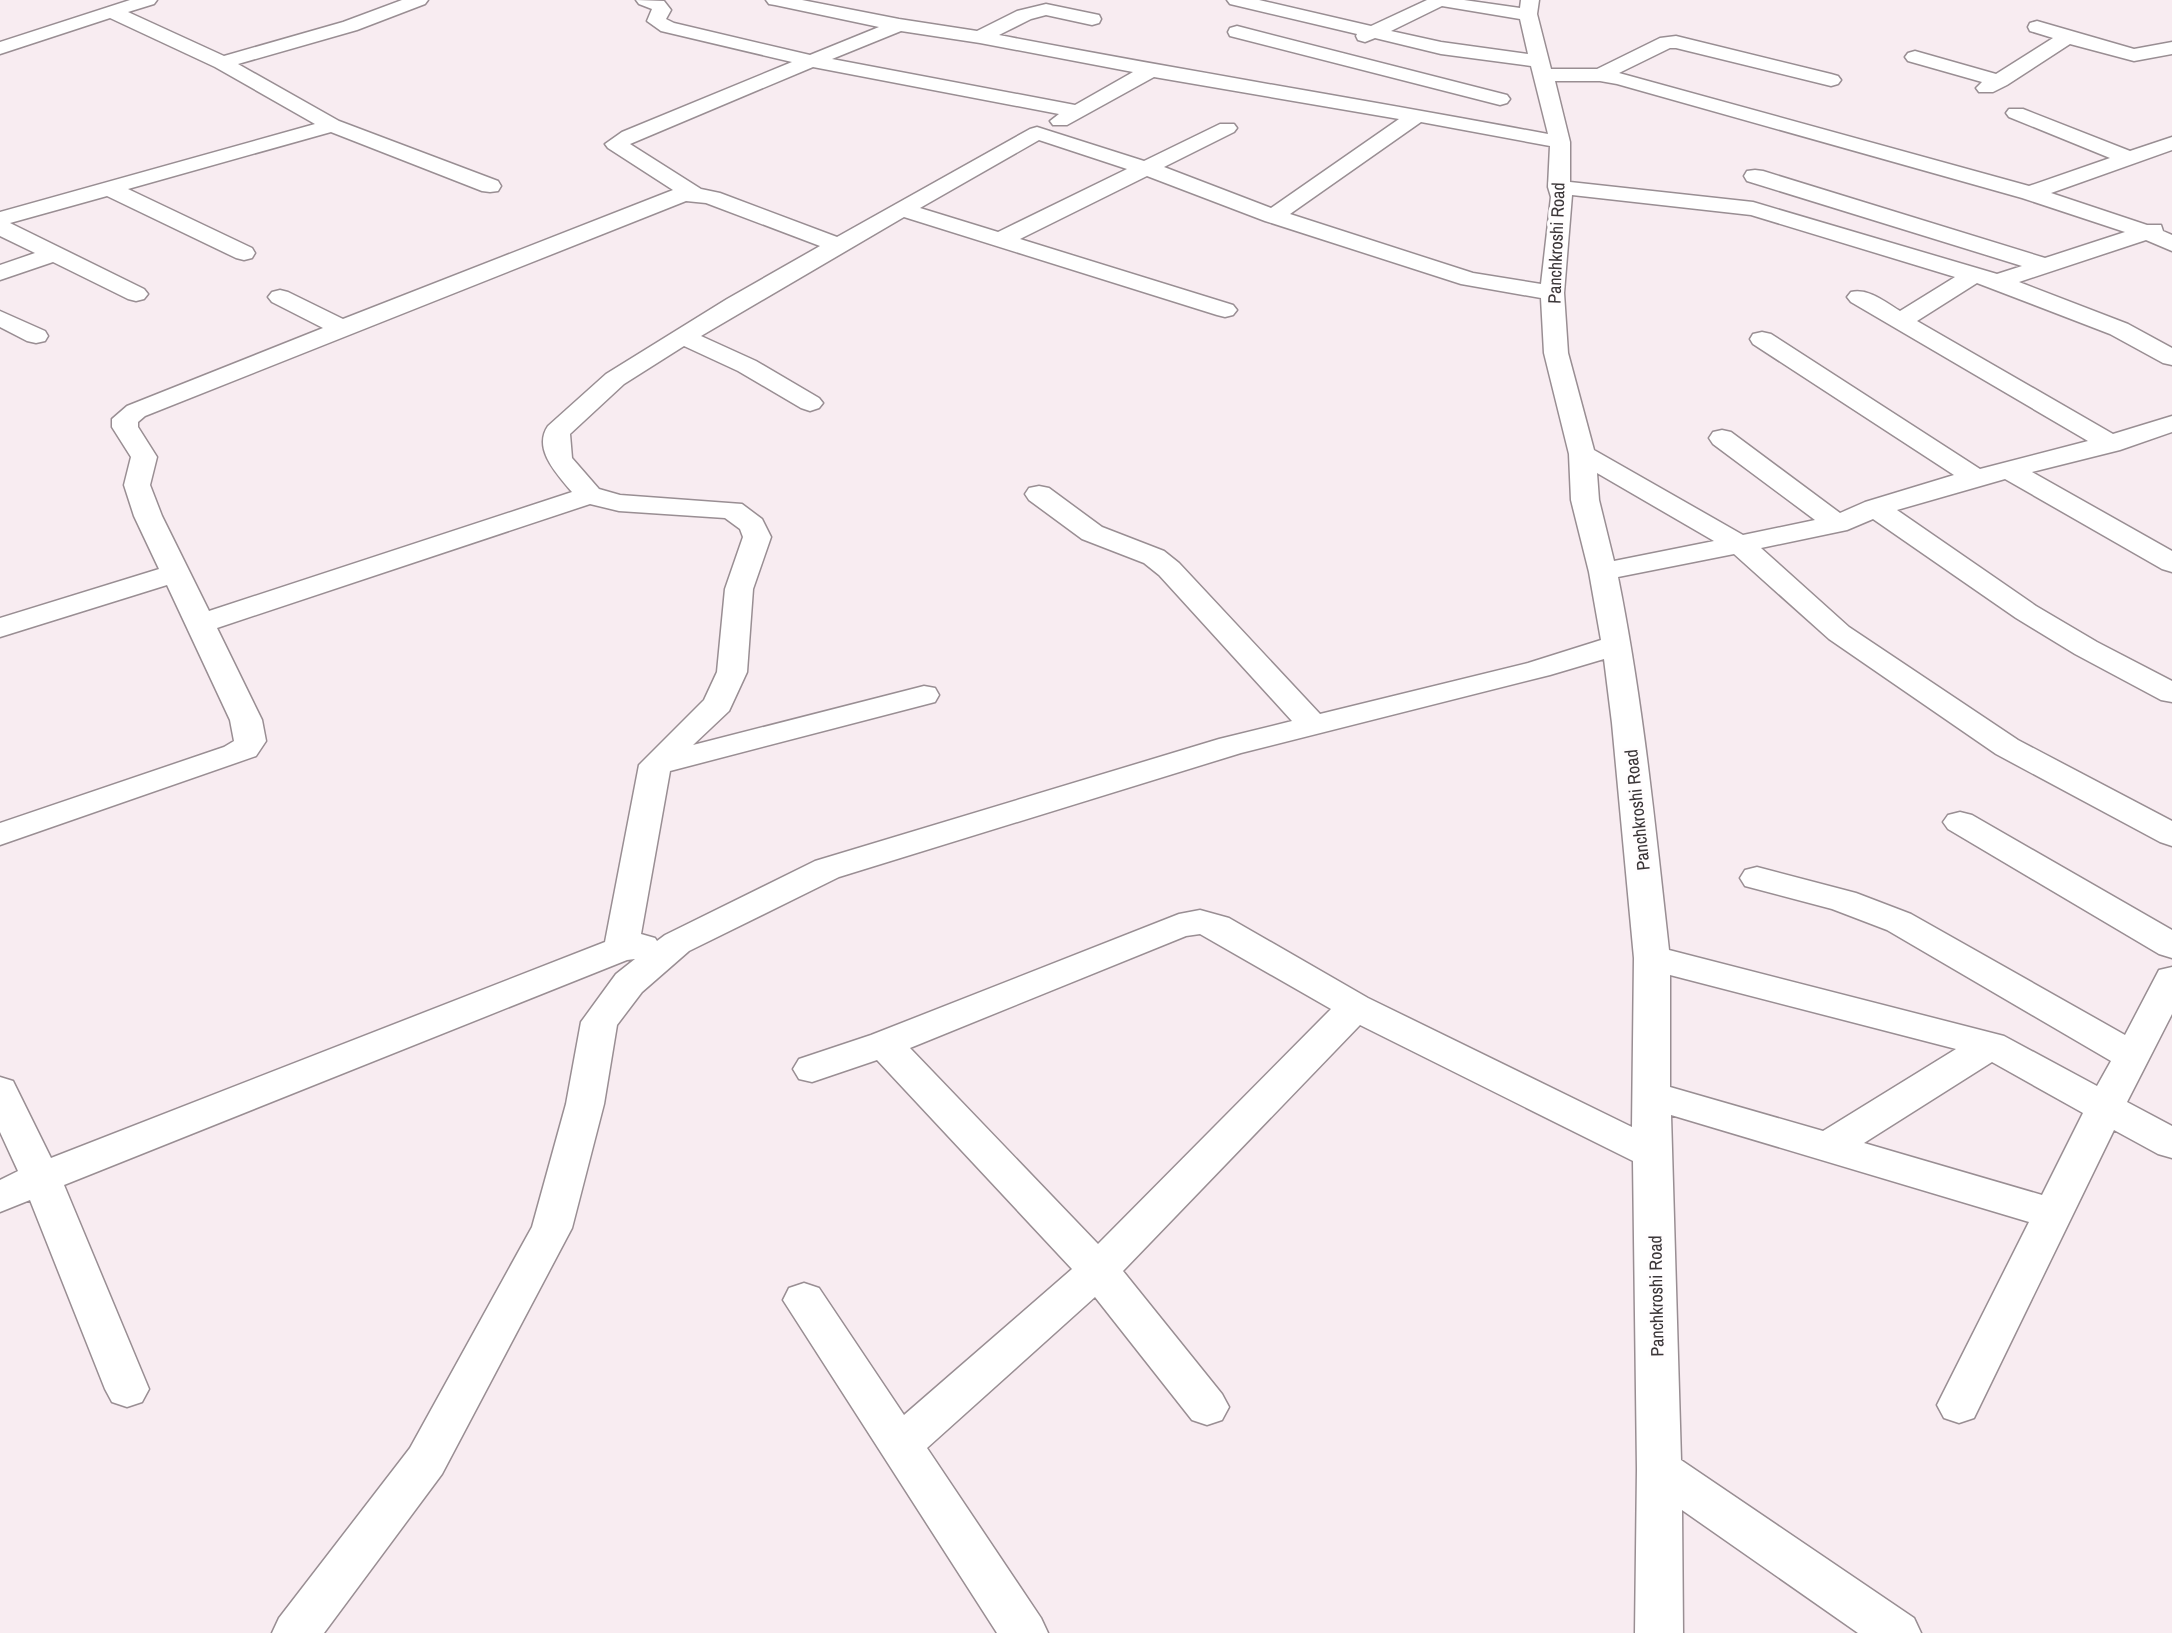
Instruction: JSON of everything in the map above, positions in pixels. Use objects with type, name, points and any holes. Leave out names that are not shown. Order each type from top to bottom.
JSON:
[{"type":"street","points":[[222,63],[350,26],[419,0]]},
{"type":"street","points":[[645,0],[658,5],[662,10],[656,21],[660,24],[811,61],[1077,111]]},
{"type":"street","points":[[775,0],[899,25],[980,37],[1152,70],[1560,142]]},
{"type":"street","points":[[831,11],[865,0]]},
{"type":"street","points":[[1236,0],[1441,48],[1540,68],[1600,75],[2030,193],[2147,232],[2172,244]]},
{"type":"street","points":[[1309,66],[1438,0],[1529,7]]},
{"type":"street","points":[[0,48],[130,4],[222,63],[332,125],[490,186]]},
{"type":"street","name":"Panchkroshi Road","points":[[1529,7],[1540,68],[1560,142],[1559,187],[1562,196],[1552,293],[1556,353],[1582,454],[1585,500],[1603,572],[1617,645],[1628,723],[1652,958],[1651,1095],[1659,1468],[1659,1633]]},
{"type":"street","points":[[980,37],[1024,15],[1046,9],[1092,19]]},
{"type":"street","points":[[840,246],[712,198],[694,194],[615,144],[628,136],[899,25]]},
{"type":"street","points":[[2037,27],[2134,55],[2172,48]]},
{"type":"street","points":[[1237,32],[1500,99]]},
{"type":"street","points":[[1915,57],[1993,84],[2068,37]]},
{"type":"street","points":[[1600,75],[1667,42],[1676,42],[1831,80]]},
{"type":"street","points":[[589,495],[559,459],[556,432],[615,379],[840,246],[1152,70]]},
{"type":"street","points":[[1269,89],[1289,77]]},
{"type":"street","points":[[2016,113],[2130,158]]},
{"type":"street","points":[[1273,216],[1415,117]]},
{"type":"street","points":[[0,219],[332,125]]},
{"type":"street","points":[[1000,240],[1227,128]]},
{"type":"street","points":[[1037,133],[1146,168],[1273,216],[1469,279],[1552,293]]},
{"type":"street","points":[[2030,193],[2172,143]]},
{"type":"street","points":[[1755,176],[2046,266]]},
{"type":"street","points":[[1559,187],[1753,209],[1997,282],[2119,328],[2172,358]]},
{"type":"street","points":[[108,188],[244,253]]},
{"type":"street","points":[[0,834],[224,758],[245,749],[250,741],[246,720],[148,516],[137,484],[144,457],[125,427],[125,419],[136,411],[672,197],[694,194]]},
{"type":"street","points":[[903,210],[1225,310]]},
{"type":"street","points":[[1997,282],[2172,225]]},
{"type":"street","points":[[0,227],[136,294]]},
{"type":"street","points":[[0,273],[54,254]]},
{"type":"street","points":[[1901,321],[1974,275]]},
{"type":"street","points":[[280,297],[344,329]]},
{"type":"street","points":[[1859,297],[2111,444]]},
{"type":"street","points":[[0,318],[36,336]]},
{"type":"street","points":[[683,337],[747,366],[810,403]]},
{"type":"street","points":[[1762,339],[1975,477]]},
{"type":"street","points":[[1603,572],[1837,524],[1875,508],[1975,477],[2111,444],[2172,424]]},
{"type":"street","points":[[2144,434],[2172,449]]},
{"type":"street","points":[[1722,438],[1837,524]]},
{"type":"street","points":[[1582,454],[1741,545],[1839,633],[1997,740],[2172,835]]},
{"type":"street","points":[[2008,469],[2172,563]]},
{"type":"street","points":[[1039,494],[1092,533],[1154,557],[1169,570],[1313,725]]},
{"type":"street","points":[[200,624],[589,495],[618,503],[732,510],[752,525],[757,537],[739,589],[732,672],[718,704],[655,765],[621,949]]},
{"type":"street","points":[[1875,508],[2026,612],[2086,648],[2172,693]]},
{"type":"street","points":[[0,628],[176,573]]},
{"type":"street","points":[[296,1633],[426,1461],[552,1228],[585,1104],[599,1022],[629,983],[677,943],[826,869],[1230,746],[1539,669],[1617,645]]},
{"type":"street","points":[[655,765],[924,695]]},
{"type":"street","points":[[1960,822],[2172,946]]},
{"type":"street","points":[[1757,878],[1844,901],[1899,921],[2132,1056]]},
{"type":"street","points":[[812,1069],[884,1044],[1179,926],[1200,922],[1217,926],[1355,1007],[1653,1154]]},
{"type":"street","points":[[0,1197],[41,1178],[621,949],[677,943]]},
{"type":"street","points":[[1652,958],[1991,1045],[2172,1144]]},
{"type":"street","points":[[1959,1405],[2105,1108],[2172,980]]},
{"type":"street","points":[[900,1445],[1098,1270],[1355,1007]]},
{"type":"street","points":[[884,1044],[1098,1270],[1207,1407]]},
{"type":"street","points":[[1826,1148],[1991,1045]]},
{"type":"street","points":[[0,1091],[41,1178],[127,1389]]},
{"type":"street","points":[[1651,1095],[2053,1214]]},
{"type":"street","points":[[804,1300],[1024,1633]]},
{"type":"street","points":[[1659,1468],[1897,1633]]}]
